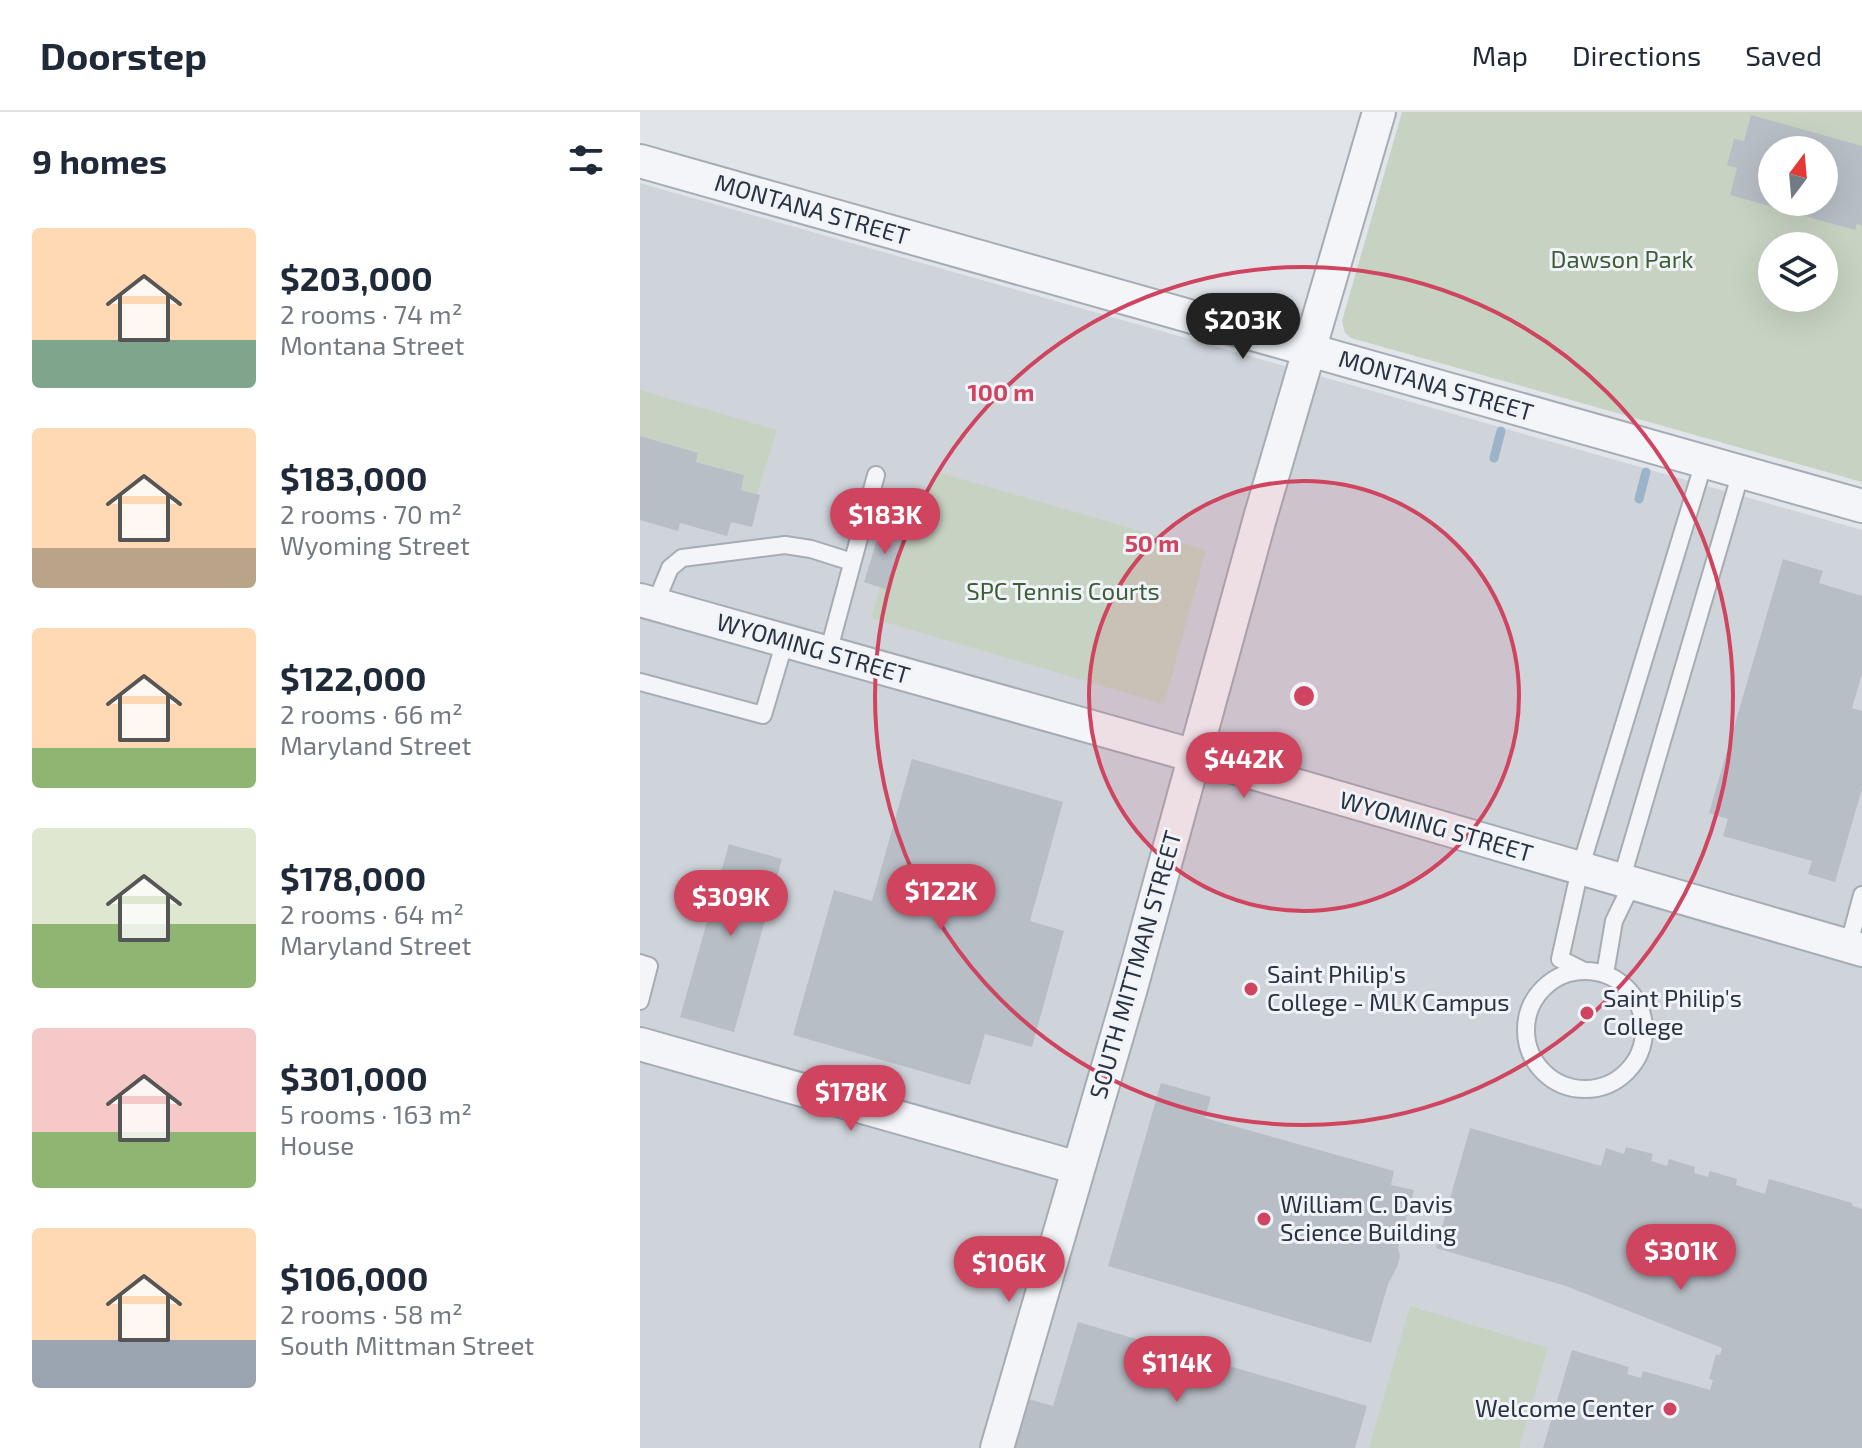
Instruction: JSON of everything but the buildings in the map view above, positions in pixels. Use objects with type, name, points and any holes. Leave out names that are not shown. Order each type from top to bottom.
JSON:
[{"type":"street","name":"SOUTH MITTMAN STREET","points":[[997,1448],[1379,112]]},
{"type":"street","name":"MONTANA STREET","points":[[640,161],[1862,506]]},
{"type":"street","name":"WYOMING STREET","points":[[648,602],[1195,756],[1855,948]]},
{"type":"street","points":[[640,1044],[1078,1168]]},
{"type":"lane","points":[[1584,971],[1565,975],[1542,991],[1528,1015],[1526,1034],[1531,1053],[1541,1070],[1556,1082],[1575,1089],[1595,1089],[1613,1083],[1629,1071],[1645,1036],[1643,1016],[1635,998],[1622,984],[1605,974],[1584,971],[1560,959],[1580,869],[1704,462]]},
{"type":"lane","points":[[1605,974],[1614,921],[1741,472]]},
{"type":"lane","points":[[828,653],[876,475]]},
{"type":"lane","points":[[648,602],[670,568],[682,558],[785,545],[811,549],[852,562]]},
{"type":"lane","points":[[640,682],[763,715],[785,641]]},
{"type":"lane","points":[[1855,948],[1862,895]]},
{"type":"lane","points":[[640,963],[649,966],[640,1001]]},
{"type":"shaded area","name":"Saint Philip's College - MLK Campus","points":[[640,183],[1862,530],[1862,1448],[640,1448]]},
{"type":"green space","name":"Dawson Park","points":[[1402,112],[1862,112],[1862,482],[1351,338],[1345,333],[1342,321]]},
{"type":"green space","points":[[640,390],[777,430],[757,494],[741,490],[744,475],[696,462],[697,453],[640,436]]},
{"type":"green space","name":"SPC Tennis Courts","points":[[934,471],[1206,550],[1164,704],[871,618],[880,587],[864,582],[883,521],[916,530]]},
{"type":"green space","points":[[1410,1306],[1548,1348],[1519,1448],[1369,1448]]},
{"type":"waterway","points":[[1494,458],[1501,431]]},
{"type":"waterway","points":[[1639,499],[1646,472]]},
{"type":"place","name":"Saint Philip's College - MLK Campus","points":[[1251,989]]},
{"type":"place","name":"Saint Philip's College","points":[[1587,1013]]},
{"type":"place","name":"William C. Davis Science Building","points":[[1264,1219]]},
{"type":"place","name":"Welcome Center","points":[[1670,1409]]}]
